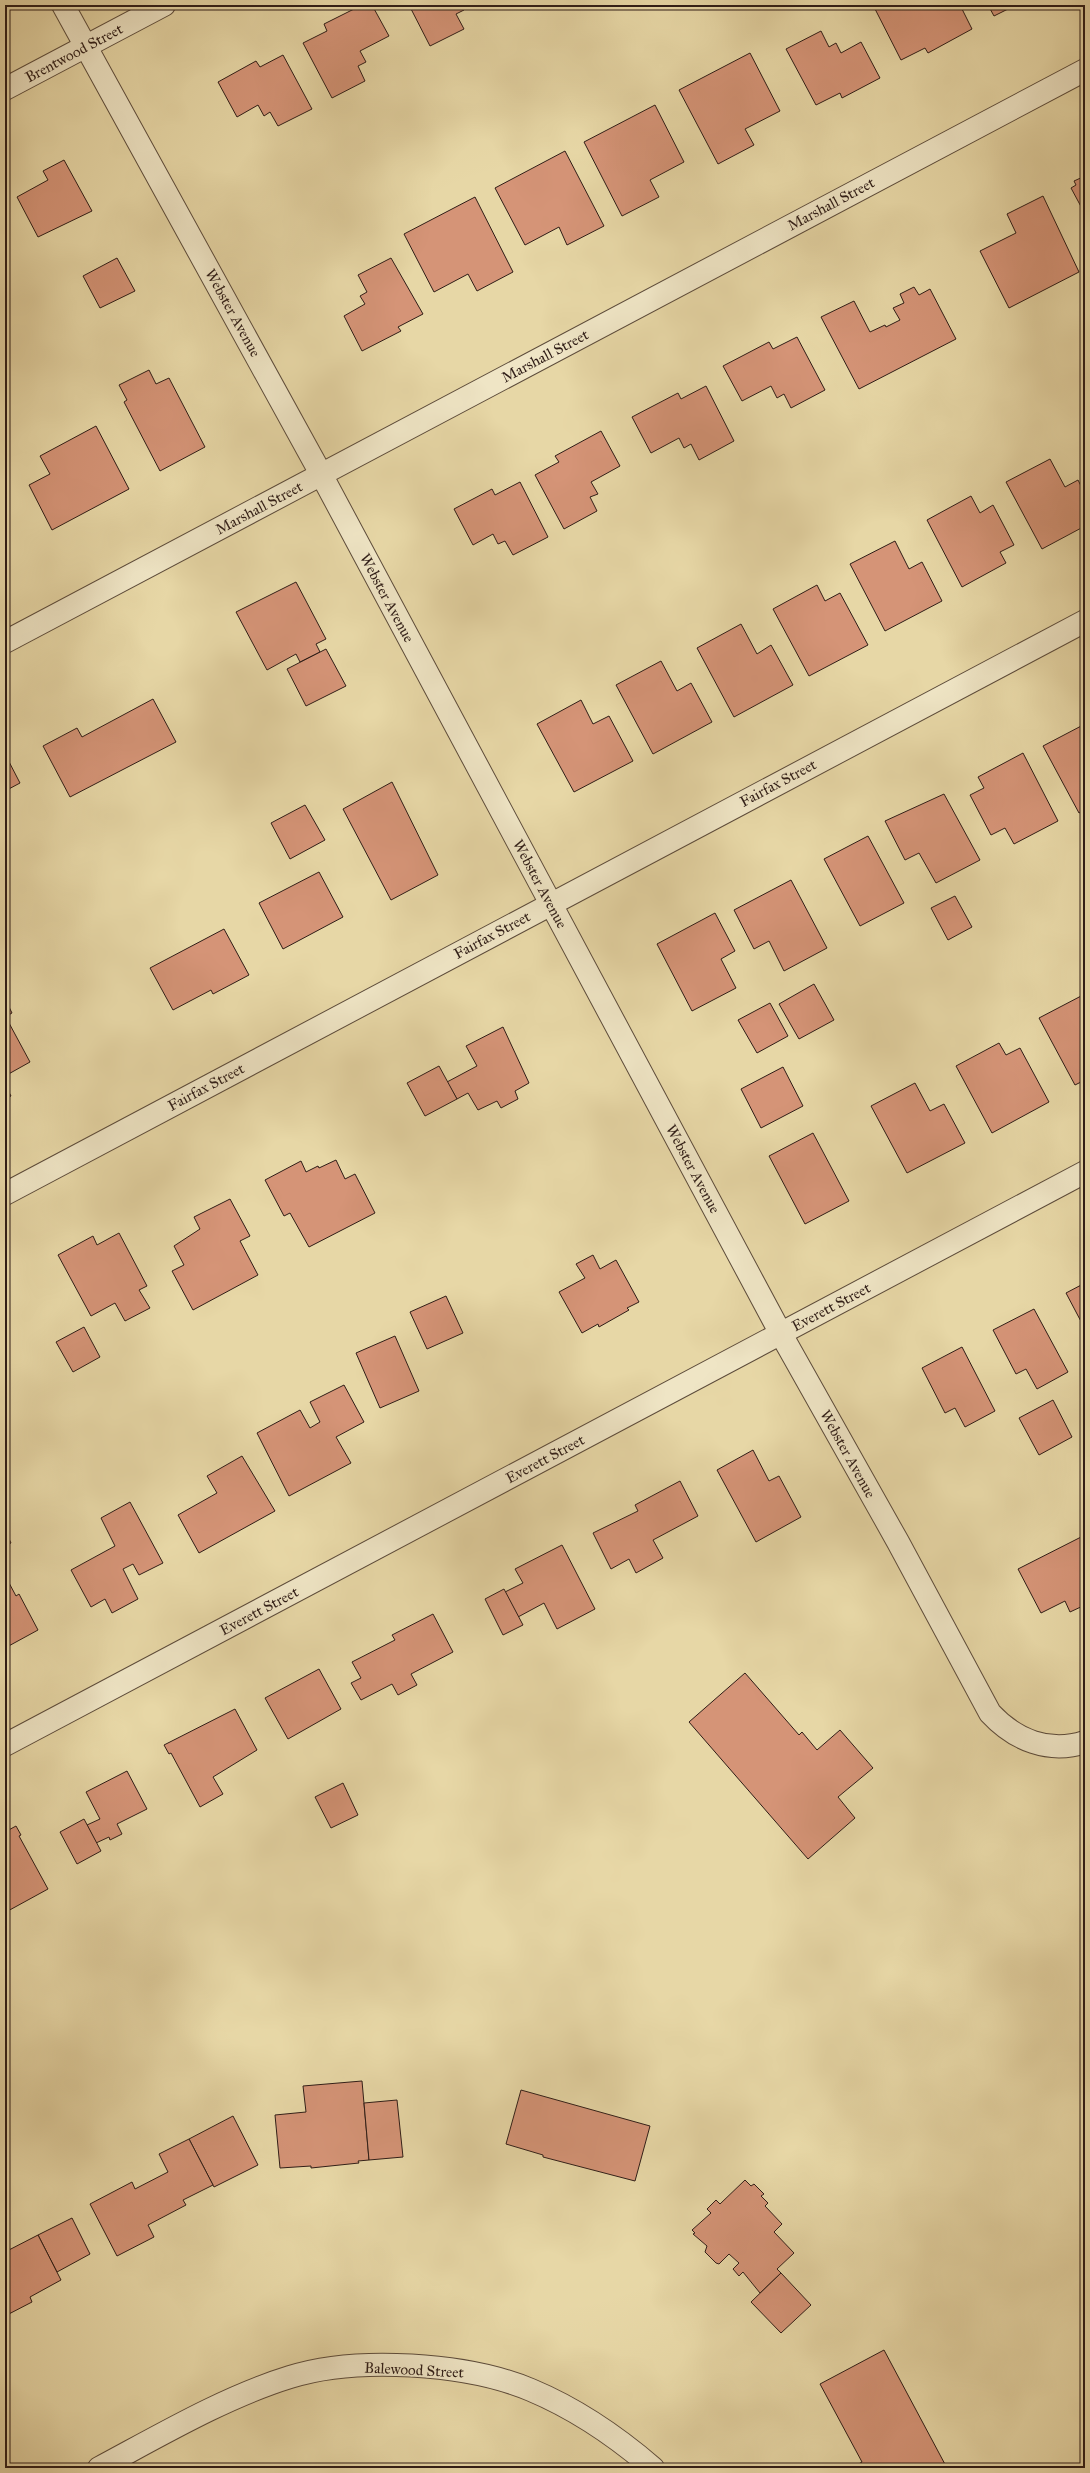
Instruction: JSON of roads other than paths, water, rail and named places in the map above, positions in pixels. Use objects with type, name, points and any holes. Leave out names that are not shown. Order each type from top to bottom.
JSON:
[{"type":"street","name":"Webster Avenue","points":[[63,5],[87,46],[321,474],[781,1334],[898,1542],[990,1713],[1001,1724],[1014,1733],[1037,1744],[1066,1747],[1085,1742]]},
{"type":"street","name":"Brentwood Street","points":[[5,90],[164,5]]},
{"type":"street","name":"Marshall Street","points":[[5,642],[1085,70]]},
{"type":"street","name":"Fairfax Street","points":[[5,1194],[1085,621]]},
{"type":"street","name":"Everett Street","points":[[5,1745],[1085,1172]]},
{"type":"street","name":"Balewood Street","points":[[99,2468],[178,2425],[290,2376],[332,2368],[384,2365],[442,2369],[482,2375],[531,2390],[587,2420],[636,2453],[653,2468]]}]
